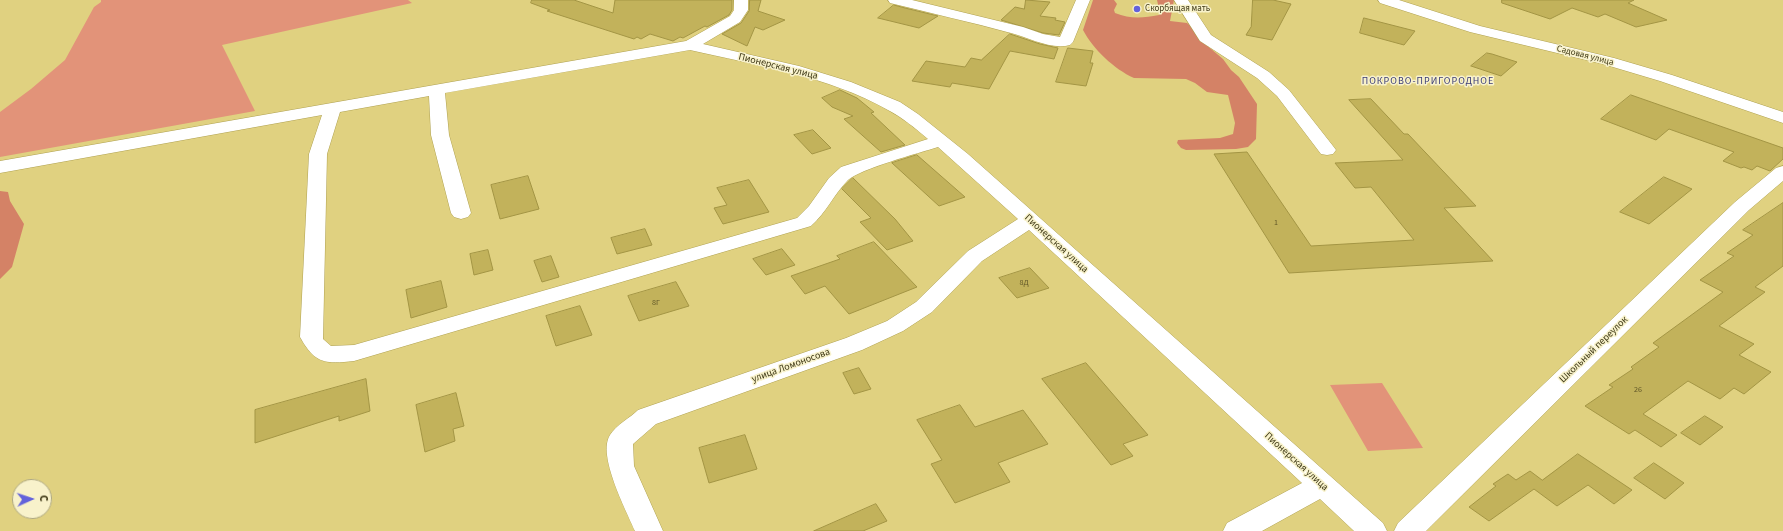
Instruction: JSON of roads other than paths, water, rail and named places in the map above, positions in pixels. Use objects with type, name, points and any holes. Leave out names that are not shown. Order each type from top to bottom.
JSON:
[{"type":"street","points":[[0,167],[690,45],[734,19],[741,10],[741,0]]},
{"type":"street","points":[[895,0],[1018,30],[1040,38],[1065,42],[1083,0]]},
{"type":"street","points":[[1181,0],[1205,38],[1263,75],[1278,88],[1327,150]]},
{"type":"street","name":"Садовая улица","points":[[1385,0],[1475,29],[1666,78],[1783,118]]},
{"type":"street","name":"Пионерская улица","points":[[690,45],[821,78],[854,88],[895,107],[941,140],[1031,220],[1372,531]]},
{"type":"street","points":[[437,89],[440,134],[461,213]]},
{"type":"street","points":[[333,107],[318,154],[311,337],[317,348],[329,356],[354,353],[804,222],[812,216],[839,177],[848,171],[941,140]]},
{"type":"street","name":"Школьный переулок","points":[[1408,531],[1742,206],[1783,172]]},
{"type":"street","name":"улица Ломоносова","points":[[649,531],[621,466],[620,440],[647,417],[854,344],[895,326],[924,307],[975,256],[1031,220]]},
{"type":"street","points":[[1237,531],[1322,485]]},
{"type":"place","name":"Скорбящая мать","points":[[1137,9]]},
{"type":"district","name":"ПОКРОВО-ПРИГОРОДНОЕ","points":[[1428,82]]}]
